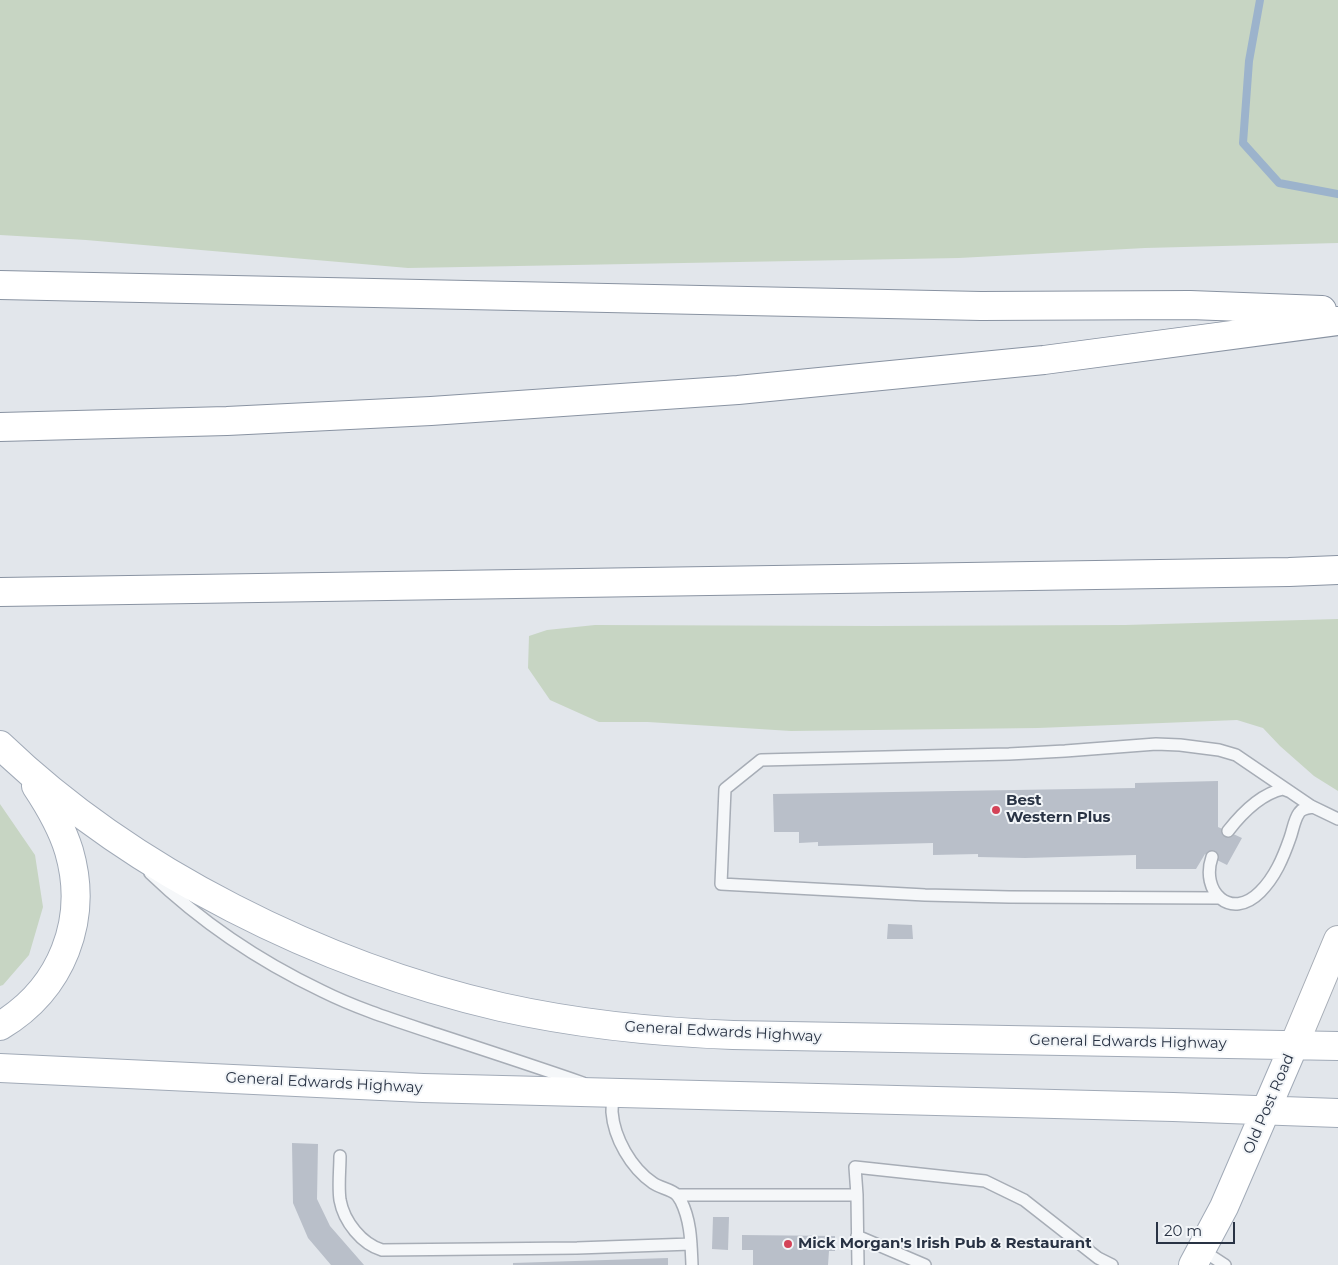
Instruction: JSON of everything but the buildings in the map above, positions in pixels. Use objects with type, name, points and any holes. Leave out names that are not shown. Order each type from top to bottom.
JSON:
[{"type":"main road","points":[[0,285],[981,306],[1190,305],[1338,311]]},
{"type":"main road","points":[[0,427],[227,421],[385,414],[729,391],[1044,360],[1338,321]]},
{"type":"main road","points":[[0,592],[1338,570]]},
{"type":"main road","points":[[0,1026],[30,1004],[49,982],[60,963],[69,941],[75,913],[75,884],[63,835],[48,804],[30,777],[9,754]]},
{"type":"main road","name":"General Edwards Highway","points":[[9,754],[50,789],[114,837],[161,868],[207,894],[322,949],[410,981],[501,1007],[594,1024],[640,1030],[733,1035],[1338,1046]]},
{"type":"main road","name":"Old Post Road","points":[[1197,1258],[1224,1207],[1338,940]]},
{"type":"main road","name":"General Edwards Highway","points":[[0,1068],[423,1088],[1173,1106],[1338,1113]]},
{"type":"lane","points":[[1313,807],[1301,810],[1298,814],[1291,837],[1276,872],[1260,892],[1249,900],[1237,904],[1218,898],[925,895],[720,884],[725,789],[761,760],[1009,754],[1156,744],[1200,746],[1236,755],[1313,807],[1338,819]]},
{"type":"lane","points":[[1228,831],[1246,810],[1261,799],[1277,790],[1283,789],[1288,791]]},
{"type":"lane","points":[[114,837],[191,910],[235,941],[301,981],[344,1001],[388,1018],[613,1093],[612,1112],[614,1125],[624,1150],[653,1182],[678,1195],[857,1195]]},
{"type":"lane","points":[[1212,857],[1209,865],[1209,880],[1218,898]]},
{"type":"lane","points":[[340,1156],[340,1200],[344,1212],[350,1224],[366,1242],[382,1250],[577,1248],[691,1244]]},
{"type":"lane","points":[[858,1265],[857,1195],[854,1167],[985,1181],[1024,1200],[1097,1261],[1112,1265]]},
{"type":"lane","points":[[678,1195],[688,1220],[692,1265]]},
{"type":"lane","points":[[858,1236],[925,1265]]},
{"type":"lane","points":[[1197,1258],[1225,1265]]},
{"type":"green space","points":[[0,0],[1338,0],[1338,243],[1145,248],[959,258],[408,268],[86,240],[0,235]]},
{"type":"green space","points":[[1338,619],[1338,791],[1314,776],[1263,728],[1237,720],[1038,728],[791,731],[648,722],[599,722],[550,700],[528,668],[529,636],[547,630],[595,625],[1125,625]]},
{"type":"green space","points":[[0,804],[35,855],[43,907],[29,955],[3,985],[0,986]]},
{"type":"waterway","points":[[1260,0],[1249,61],[1243,143],[1279,183],[1338,194]]},
{"type":"place","name":"Best Western Plus","points":[[996,810]]},
{"type":"place","name":"Mick Morgan's Irish Pub & Restaurant","points":[[788,1244]]}]
